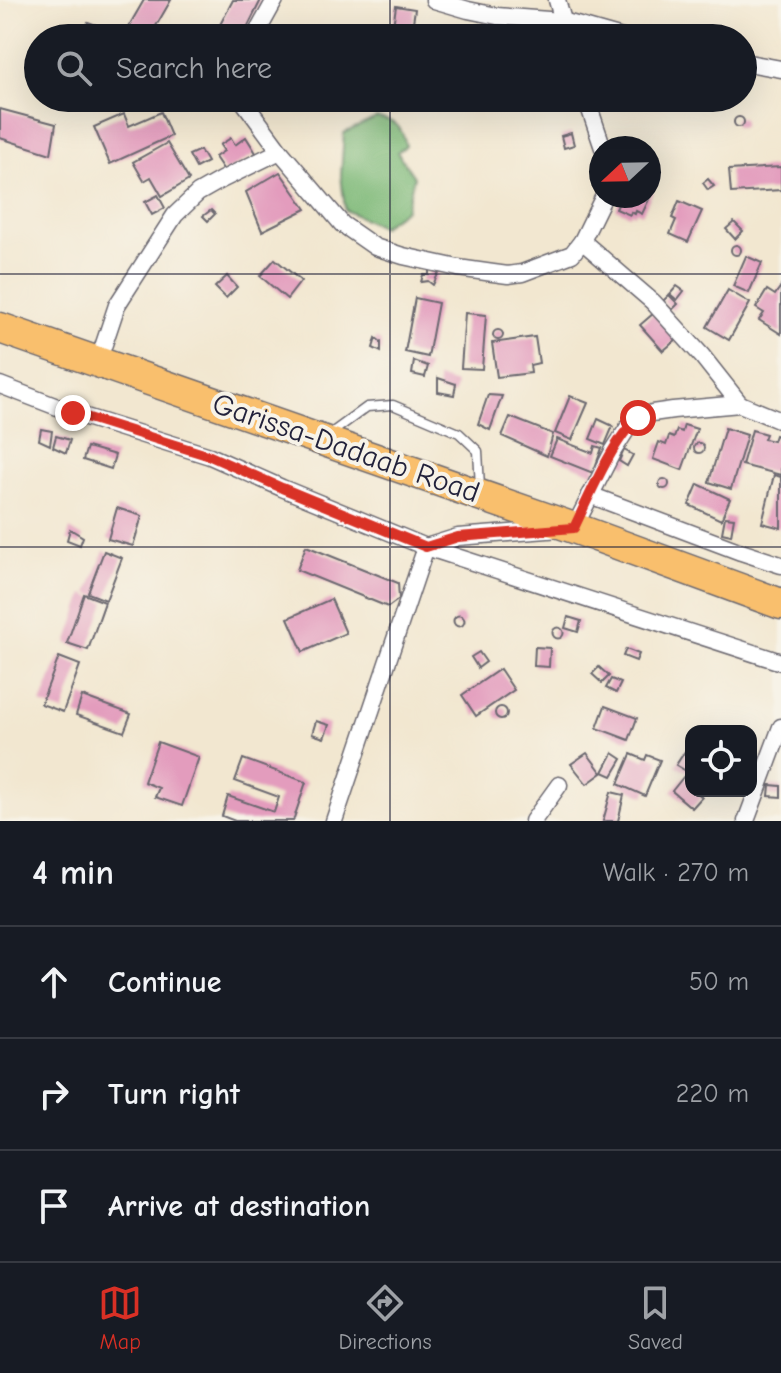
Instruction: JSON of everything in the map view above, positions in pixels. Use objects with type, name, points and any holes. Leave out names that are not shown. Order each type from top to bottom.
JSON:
[{"type":"highway","name":"Garissa-Dadaab Road","points":[[0,328],[574,528],[781,604]]},
{"type":"street","points":[[262,24],[275,0]]},
{"type":"street","points":[[434,0],[497,16],[573,24]]},
{"type":"street","points":[[557,0],[563,24]]},
{"type":"street","points":[[757,65],[781,69]]},
{"type":"street","points":[[251,112],[342,224],[375,247],[403,256],[458,268],[508,275],[522,273],[572,254],[598,208]]},
{"type":"street","points":[[591,112],[599,136]]},
{"type":"street","points":[[98,362],[117,305],[175,215],[198,193],[280,151]]},
{"type":"street","points":[[582,241],[653,302],[740,404]]},
{"type":"street","points":[[0,385],[73,413],[210,456],[426,547],[781,662]]},
{"type":"street","points":[[426,547],[458,537],[574,528],[622,436],[638,418],[652,413],[740,404],[781,421]]},
{"type":"street","points":[[590,495],[781,565]]},
{"type":"street","points":[[334,821],[426,547]]},
{"type":"street","points":[[746,821],[781,727]]},
{"type":"street","points":[[533,821],[559,785]]},
{"type":"lane","points":[[321,440],[367,407],[393,405],[459,433],[478,451],[480,495]]},
{"type":"green space","points":[[376,118],[389,120],[400,129],[406,146],[397,152],[414,177],[406,209],[381,227],[345,210],[341,175],[344,133]]},
{"type":"building","points":[[144,0],[171,0],[157,24],[130,24]]},
{"type":"building","points":[[233,0],[261,0],[249,24],[220,24]]},
{"type":"building","points":[[396,6],[415,9],[413,24],[393,24]]},
{"type":"building","points":[[0,109],[56,124],[51,154],[0,138]]},
{"type":"building","points":[[161,112],[171,136],[110,164],[94,127],[124,114],[129,126]]},
{"type":"building","points":[[739,117],[744,122],[739,127],[734,122]]},
{"type":"building","points":[[571,133],[574,145],[564,148],[561,136]]},
{"type":"building","points":[[246,137],[256,153],[225,172],[215,157],[224,151],[220,145],[231,138],[235,145]]},
{"type":"building","points":[[167,143],[189,180],[162,196],[151,177],[144,181],[133,162]]},
{"type":"building","points":[[200,150],[207,162],[196,168],[189,155]]},
{"type":"building","points":[[781,167],[781,190],[731,193],[729,170]]},
{"type":"building","points":[[280,172],[306,209],[262,231],[246,192]]},
{"type":"building","points":[[708,179],[714,186],[708,190],[703,183]]},
{"type":"building","points":[[158,195],[165,208],[152,215],[145,202]]},
{"type":"building","points":[[679,201],[702,211],[688,242],[670,234]]},
{"type":"building","points":[[645,208],[642,214],[636,211],[630,215],[616,209]]},
{"type":"building","points":[[211,210],[215,214],[208,221],[203,216]]},
{"type":"building","points":[[734,222],[743,231],[735,239],[726,229]]},
{"type":"building","points":[[736,245],[741,250],[736,255],[731,250]]},
{"type":"building","points":[[746,256],[762,263],[749,293],[733,286]]},
{"type":"building","points":[[275,259],[301,281],[287,299],[260,276]]},
{"type":"building","points":[[429,269],[439,272],[433,285],[428,281],[421,282],[423,275],[429,275]]},
{"type":"building","points":[[227,276],[237,287],[226,298],[215,287]]},
{"type":"building","points":[[677,286],[684,291],[677,300],[670,294]]},
{"type":"building","points":[[781,286],[781,334],[759,320],[764,313],[756,308],[767,290],[775,295]]},
{"type":"building","points":[[728,290],[750,303],[729,340],[707,327]]},
{"type":"building","points":[[669,295],[678,304],[672,310],[663,301]]},
{"type":"building","points":[[415,298],[438,303],[428,357],[405,352]]},
{"type":"building","points":[[465,313],[486,315],[482,369],[461,368]]},
{"type":"building","points":[[654,313],[677,339],[663,351],[640,325]]},
{"type":"building","points":[[498,330],[503,335],[498,340],[493,335]]},
{"type":"building","points":[[535,337],[539,363],[530,365],[531,373],[497,377],[492,343]]},
{"type":"building","points":[[376,338],[381,342],[381,352],[373,348]]},
{"type":"building","points":[[414,361],[428,366],[425,377],[412,374]]},
{"type":"building","points":[[438,378],[456,384],[454,395],[438,392]]},
{"type":"building","points":[[488,395],[502,396],[490,430],[478,424]]},
{"type":"building","points":[[570,396],[588,403],[572,440],[555,433]]},
{"type":"building","points":[[510,417],[553,434],[547,456],[502,436]]},
{"type":"building","points":[[598,419],[613,426],[605,445],[590,439]]},
{"type":"building","points":[[684,425],[697,429],[682,470],[653,459],[659,442],[666,445],[669,436],[674,438],[677,430],[682,432]]},
{"type":"building","points":[[725,428],[747,435],[731,489],[709,482]]},
{"type":"building","points":[[41,429],[52,431],[50,445],[39,440]]},
{"type":"building","points":[[752,430],[766,434],[764,439],[773,441],[775,435],[781,437],[781,475],[742,465]]},
{"type":"building","points":[[56,436],[70,440],[66,453],[53,447]]},
{"type":"building","points":[[557,439],[593,453],[595,446],[602,448],[593,473],[550,456]]},
{"type":"building","points":[[699,443],[704,448],[699,453],[694,448]]},
{"type":"building","points":[[87,447],[115,455],[111,469],[83,460]]},
{"type":"building","points":[[624,450],[633,455],[627,466],[619,461]]},
{"type":"building","points":[[774,475],[781,477],[781,528],[762,523]]},
{"type":"building","points":[[664,479],[669,484],[664,489],[659,484]]},
{"type":"building","points":[[698,484],[730,499],[721,520],[689,505]]},
{"type":"building","points":[[117,508],[142,516],[133,546],[108,539]]},
{"type":"building","points":[[725,517],[734,518],[731,535],[722,533]]},
{"type":"building","points":[[70,529],[83,537],[80,545],[67,540]]},
{"type":"building","points":[[306,546],[398,583],[399,599],[388,607],[297,570]]},
{"type":"building","points":[[104,551],[122,558],[106,600],[88,593]]},
{"type":"building","points":[[84,594],[105,602],[88,650],[67,643]]},
{"type":"building","points":[[331,599],[346,633],[303,652],[288,618]]},
{"type":"building","points":[[459,615],[465,621],[459,627],[453,621]]},
{"type":"building","points":[[568,617],[581,621],[578,632],[565,628]]},
{"type":"building","points":[[558,627],[564,633],[558,639],[552,633]]},
{"type":"building","points":[[535,647],[550,648],[549,667],[534,666]]},
{"type":"building","points":[[626,649],[639,654],[636,661],[623,656]]},
{"type":"building","points":[[479,652],[486,662],[478,668],[471,657]]},
{"type":"building","points":[[59,657],[80,665],[63,712],[41,704]]},
{"type":"building","points":[[599,667],[609,676],[602,683],[592,674]]},
{"type":"building","points":[[500,669],[514,690],[476,716],[462,695]]},
{"type":"building","points":[[611,679],[621,683],[616,693],[606,688]]},
{"type":"building","points":[[82,696],[131,714],[124,732],[76,715]]},
{"type":"building","points":[[605,706],[637,718],[629,740],[597,728]]},
{"type":"building","points":[[501,707],[507,713],[501,719],[495,713]]},
{"type":"building","points":[[316,721],[329,725],[324,738],[312,734]]},
{"type":"building","points":[[158,742],[199,757],[182,806],[155,797],[159,788],[144,782]]},
{"type":"building","points":[[685,751],[685,770],[676,765]]},
{"type":"building","points":[[587,753],[602,773],[587,784],[571,764]]},
{"type":"building","points":[[613,753],[622,759],[612,776],[603,772]]},
{"type":"building","points":[[631,754],[645,760],[647,755],[660,760],[645,796],[618,784]]},
{"type":"building","points":[[243,759],[306,782],[293,821],[235,821],[222,816],[228,796],[274,812],[279,797],[235,781]]},
{"type":"building","points":[[684,776],[685,797],[702,797],[692,808],[672,791]]},
{"type":"building","points":[[770,785],[781,786],[781,797],[769,796]]},
{"type":"building","points":[[611,792],[624,795],[618,821],[603,821]]},
{"type":"route","points":[[73,413],[210,456],[426,547],[458,537],[574,528],[613,451],[638,418]]}]
